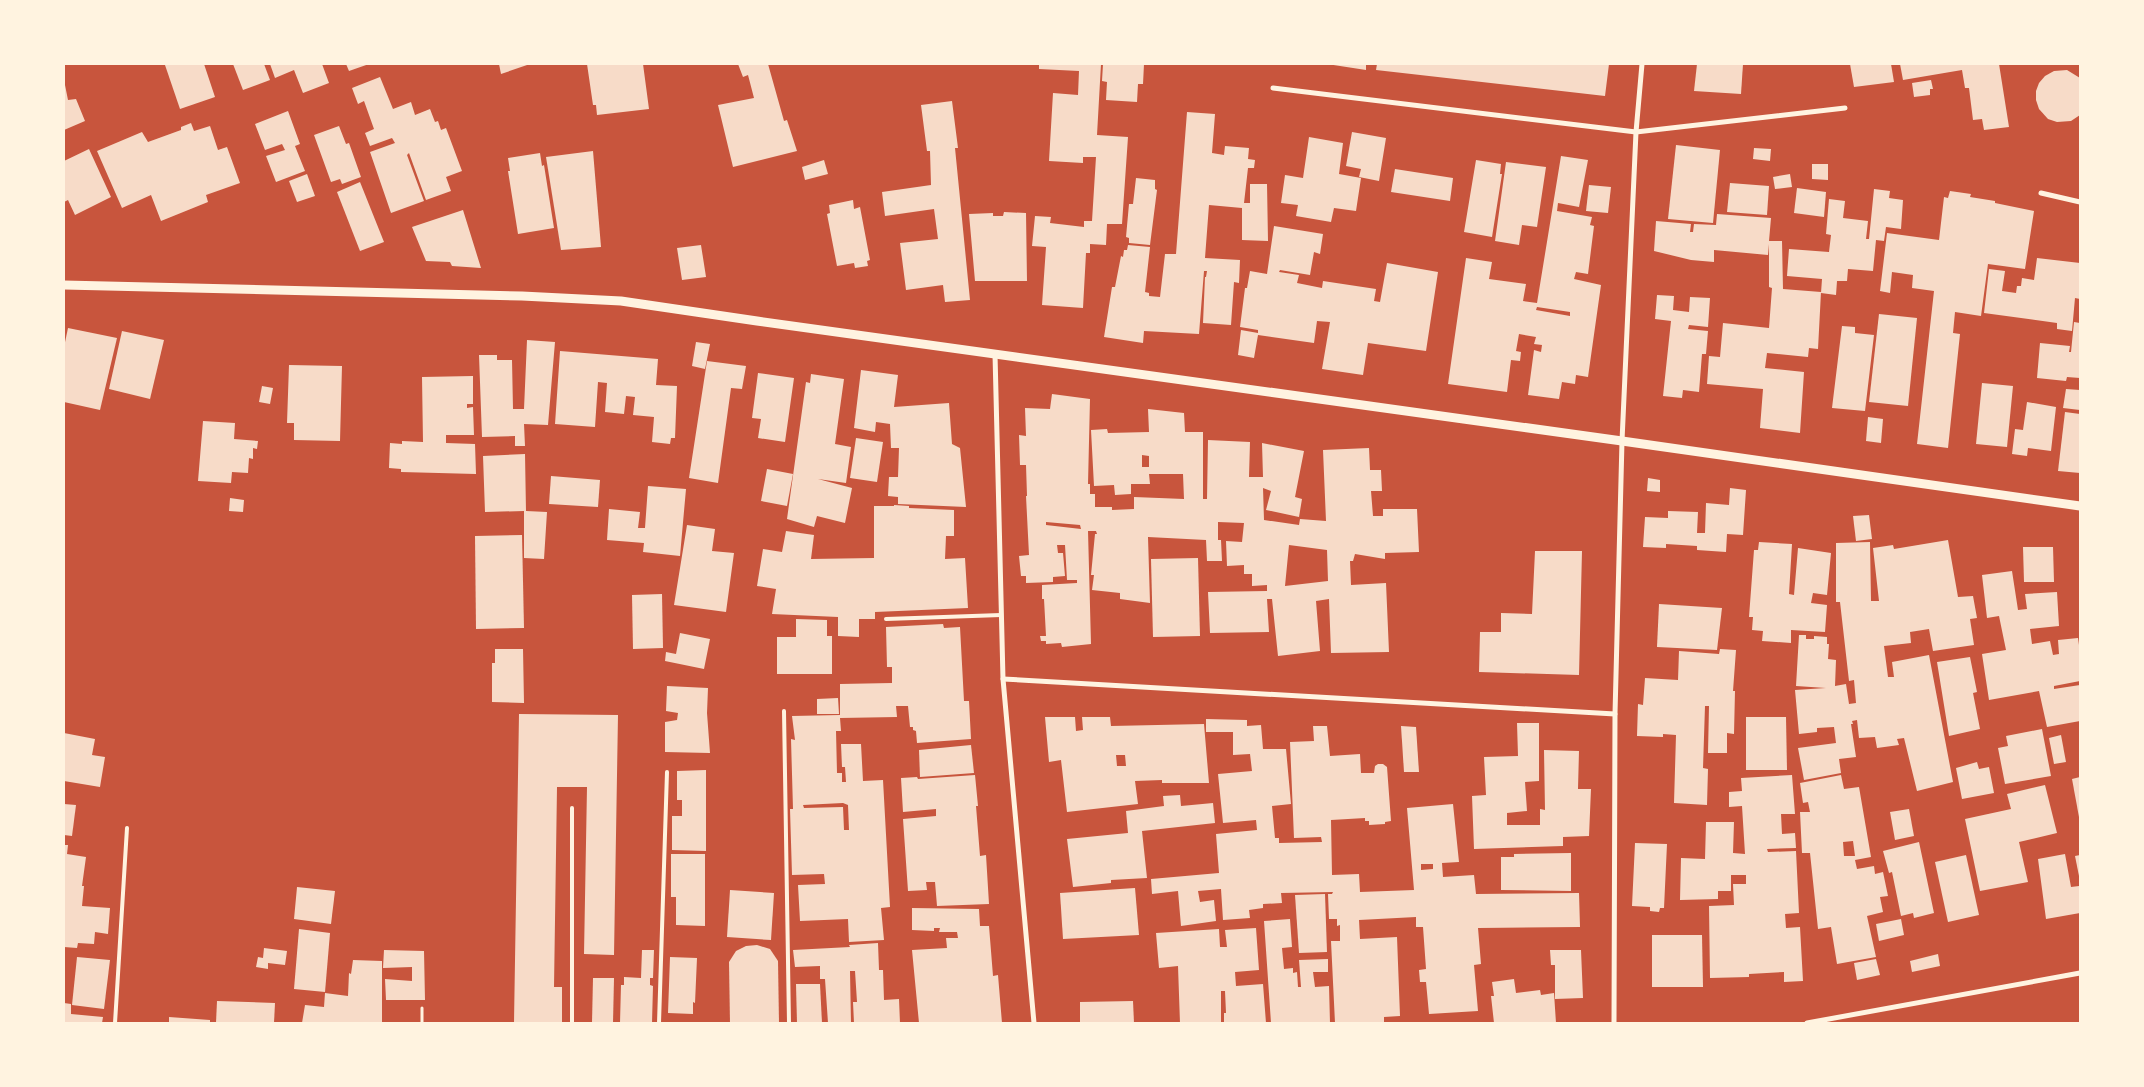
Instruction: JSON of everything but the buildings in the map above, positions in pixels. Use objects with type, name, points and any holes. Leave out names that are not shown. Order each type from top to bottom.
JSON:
[{"type":"street","points":[[1614,1023],[1615,714],[1622,441],[1636,132],[1642,64]]},
{"type":"street","points":[[1273,88],[1636,132],[1845,108]]},
{"type":"street","points":[[2041,193],[2080,202]]},
{"type":"street","points":[[64,285],[522,296],[621,301],[2080,506]]},
{"type":"street","points":[[995,354],[1003,679],[1034,1023]]},
{"type":"street","points":[[1003,679],[1615,714]]},
{"type":"street","points":[[1808,1023],[2080,973]]},
{"type":"lane","points":[[886,619],[1001,615]]},
{"type":"lane","points":[[784,711],[789,1023]]},
{"type":"lane","points":[[659,1023],[667,772]]},
{"type":"lane","points":[[572,808],[572,1023]]},
{"type":"lane","points":[[115,1023],[127,828]]},
{"type":"path","points":[[422,1008],[422,1023]]}]
